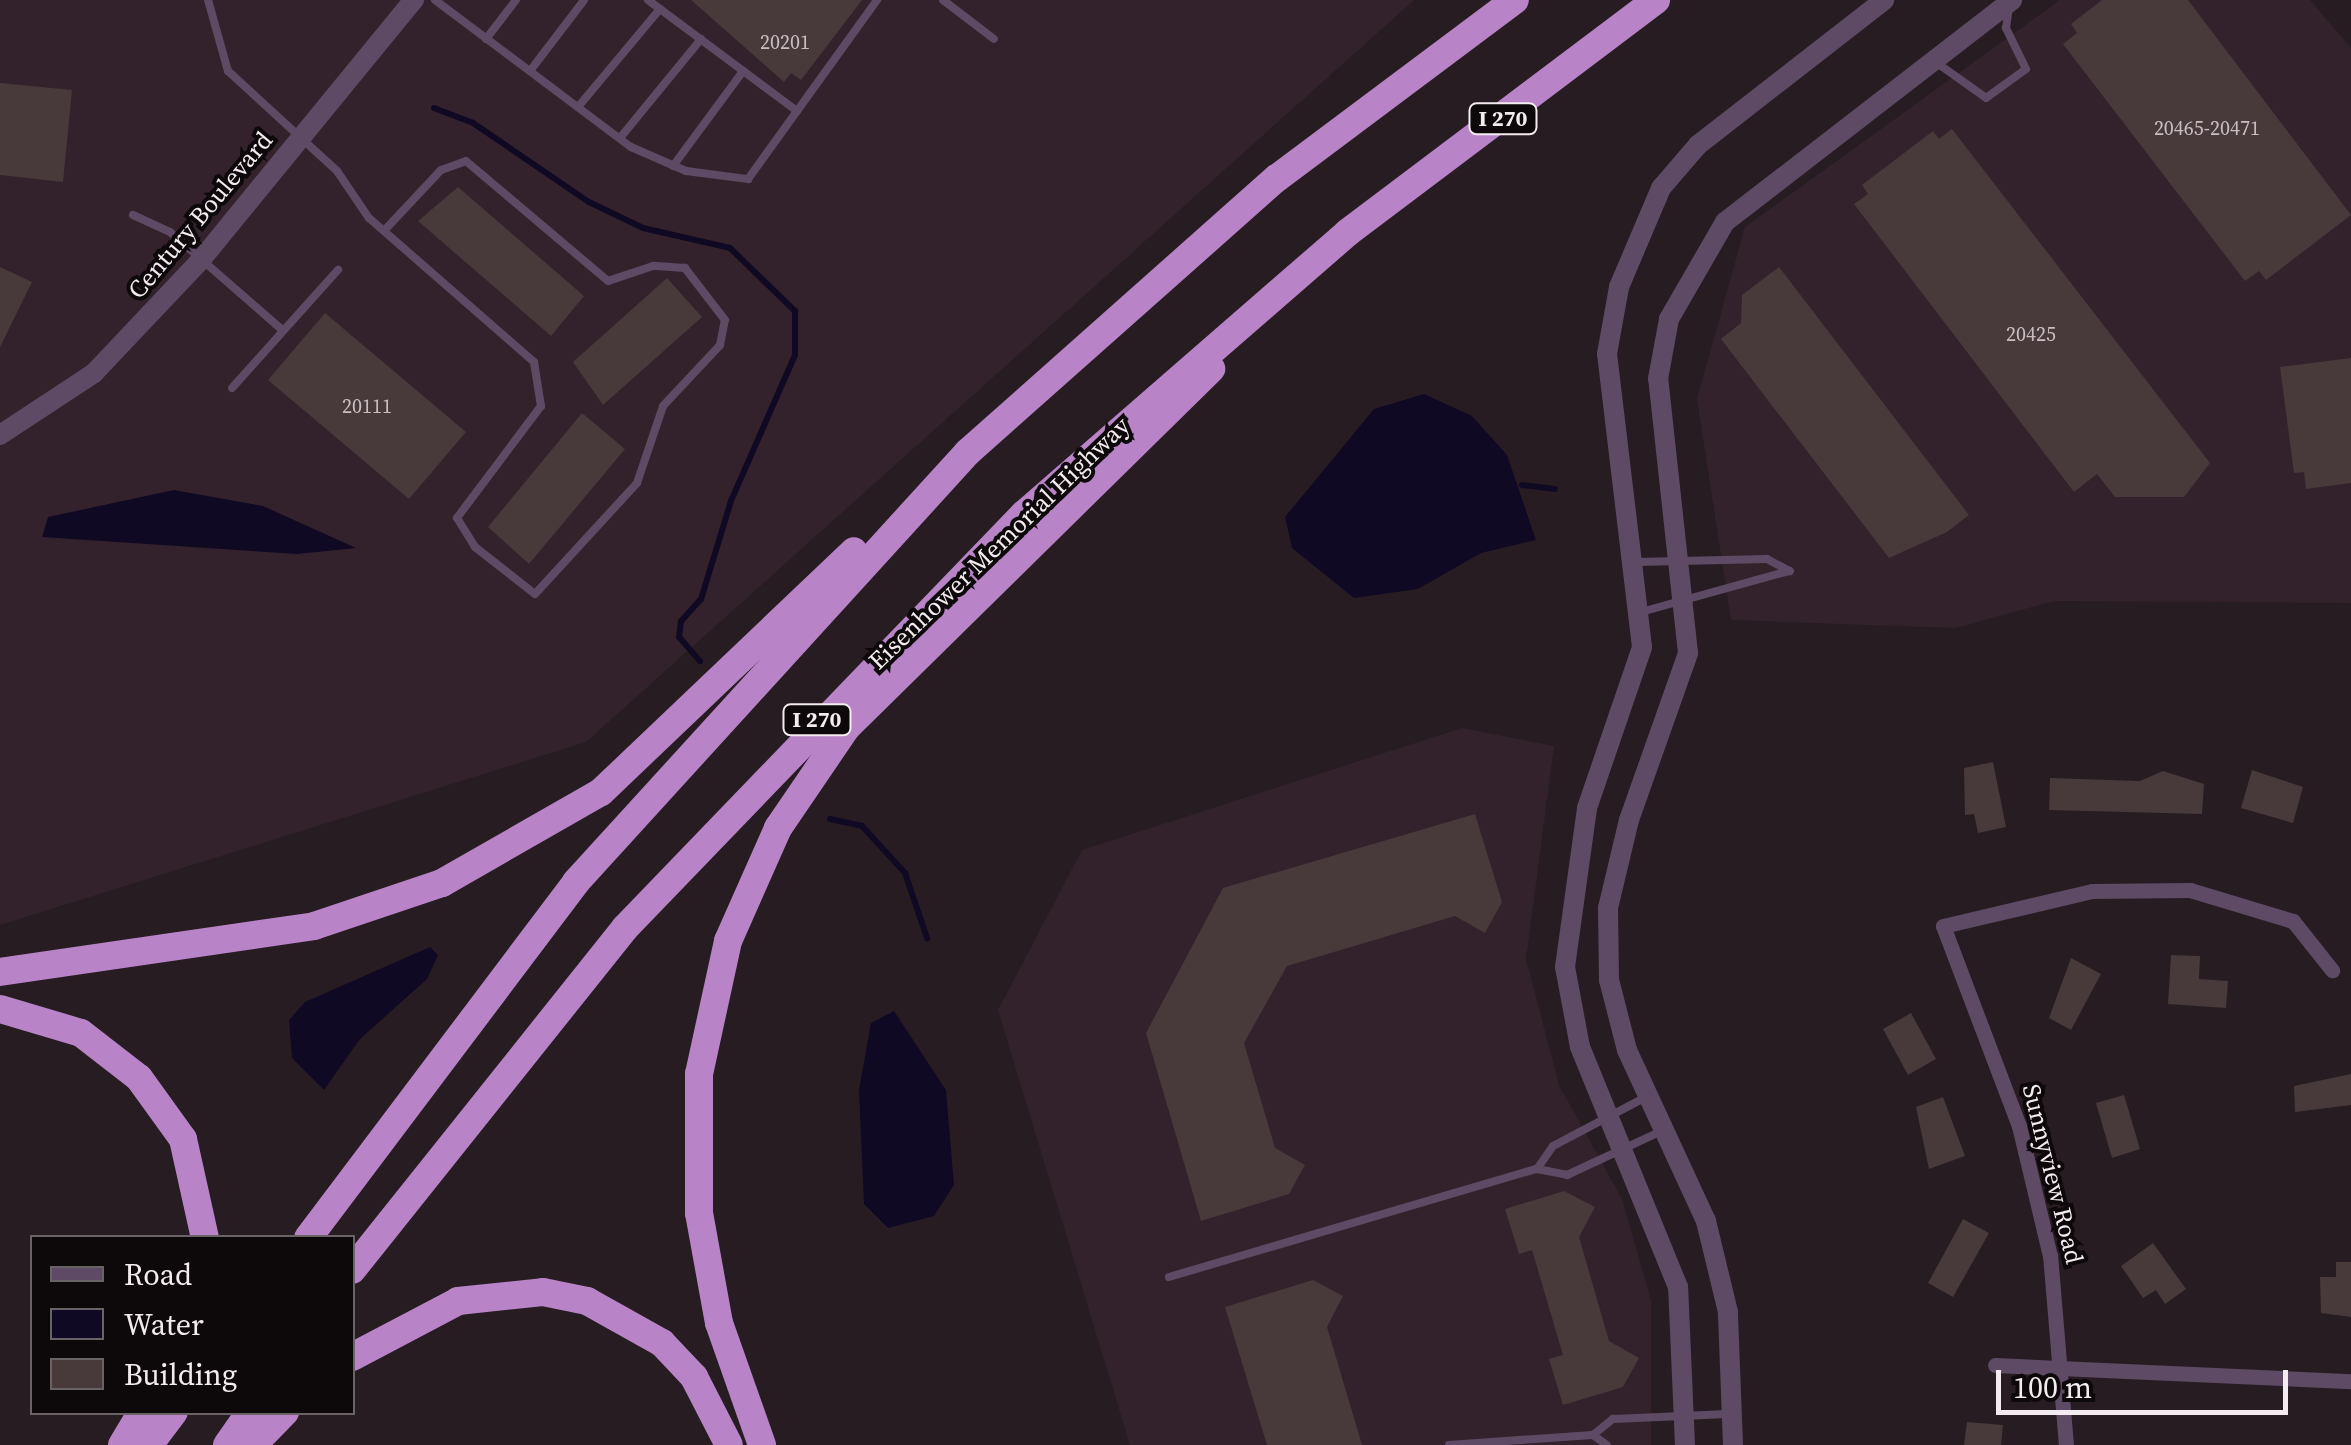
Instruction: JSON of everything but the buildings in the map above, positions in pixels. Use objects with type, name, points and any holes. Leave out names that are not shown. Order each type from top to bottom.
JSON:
[{"type":"highway","name":"I 270","points":[[310,1235],[576,882],[968,452],[1277,178],[1515,0]]},
{"type":"highway","name":"Eisenhower Memorial Highway","points":[[355,1266],[625,928],[764,775],[1024,514],[1347,234],[1656,0]]},
{"type":"highway","points":[[762,1445],[706,1265],[696,1142],[711,1006],[778,828],[808,776],[891,677],[1347,234]]},
{"type":"highway","points":[[0,972],[314,926],[495,857],[601,792],[809,590],[968,452]]},
{"type":"highway","points":[[0,1008],[81,1033],[139,1078],[183,1139],[204,1235]]},
{"type":"highway","points":[[355,1355],[458,1300],[543,1292],[587,1301],[662,1343],[694,1377],[729,1445]]},
{"type":"highway","points":[[122,1445],[140,1415]]},
{"type":"highway","points":[[149,1445],[172,1415]]},
{"type":"highway","points":[[227,1445],[248,1415]]},
{"type":"highway","points":[[253,1445],[282,1415]]},
{"type":"street","name":"Century Boulevard","points":[[0,435],[94,373],[200,261],[414,0]]},
{"type":"street","points":[[1685,1445],[1678,1287],[1605,1116],[1566,967],[1570,896],[1587,808],[1638,665],[1641,612],[1637,562],[1608,354],[1638,232],[1698,144],[1884,0]]},
{"type":"street","points":[[1733,1445],[1728,1312],[1706,1221],[1648,1096],[1609,980],[1608,908],[1629,820],[1673,716],[1689,603],[1658,379],[1669,318],[1694,267],[1724,222],[1773,180],[2011,1]]},
{"type":"street","name":"Sunnyview Road","points":[[2066,1445],[2065,1366],[2020,1126],[1943,926],[2092,892],[2190,890],[2293,922],[2332,970]]},
{"type":"street","points":[[1994,1364],[2351,1381]]},
{"type":"lane","points":[[208,0],[228,71],[298,138],[384,231],[538,371],[541,406],[456,518],[475,547],[535,594],[637,482],[663,406],[720,346],[725,320],[685,268],[653,266],[608,281],[466,161],[441,170],[384,231]]},
{"type":"lane","points":[[435,0],[620,138],[673,166],[748,180],[877,0]]},
{"type":"lane","points":[[486,39],[516,0]]},
{"type":"lane","points":[[530,72],[584,0]]},
{"type":"lane","points":[[648,0],[797,111]]},
{"type":"lane","points":[[943,0],[994,39]]},
{"type":"lane","points":[[1930,61],[1952,66],[1986,98],[2026,68],[2006,28],[2011,1]]},
{"type":"lane","points":[[578,107],[660,9]]},
{"type":"lane","points":[[620,138],[701,40]]},
{"type":"lane","points":[[673,166],[743,71]]},
{"type":"lane","points":[[133,215],[200,261],[281,329]]},
{"type":"lane","points":[[232,388],[338,270]]},
{"type":"lane","points":[[1637,562],[1682,555],[1704,564],[1767,559],[1790,571],[1689,603],[1641,612]]},
{"type":"lane","points":[[1537,1169],[1552,1146],[1648,1096]]},
{"type":"lane","points":[[1169,1278],[1537,1169],[1567,1174],[1664,1130]]},
{"type":"lane","points":[[1449,1445],[1593,1435],[1613,1419],[1732,1414]]},
{"type":"lane","points":[[1593,1435],[1607,1445]]},
{"type":"shaded area","points":[[0,0],[1414,0],[586,742],[0,925]]},
{"type":"shaded area","points":[[2060,0],[2310,0],[2351,48],[2351,603],[2054,601],[1955,628],[1731,620],[1697,399],[1745,227]]},
{"type":"shaded area","points":[[1462,728],[1554,746],[1526,959],[1559,1085],[1622,1199],[1651,1301],[1651,1445],[1130,1445],[998,1010],[1082,850]]},
{"type":"water","points":[[1424,394],[1472,416],[1507,455],[1536,540],[1481,553],[1418,589],[1354,598],[1292,548],[1285,517],[1374,409]]},
{"type":"water","points":[[174,490],[263,506],[356,548],[297,554],[42,537],[48,517]]},
{"type":"water","points":[[430,947],[438,955],[427,979],[360,1039],[324,1090],[292,1058],[289,1020],[305,1002]]},
{"type":"water","points":[[894,1011],[946,1090],[954,1185],[934,1216],[888,1228],[864,1204],[859,1090],[871,1023]]},
{"type":"waterway","points":[[434,108],[473,123],[589,202],[643,228],[730,248],[795,311],[795,355],[731,501],[701,599],[681,621],[679,637],[700,661]]},
{"type":"waterway","points":[[1522,485],[1555,489]]},
{"type":"waterway","points":[[830,819],[862,826],[905,873],[927,938]]}]
